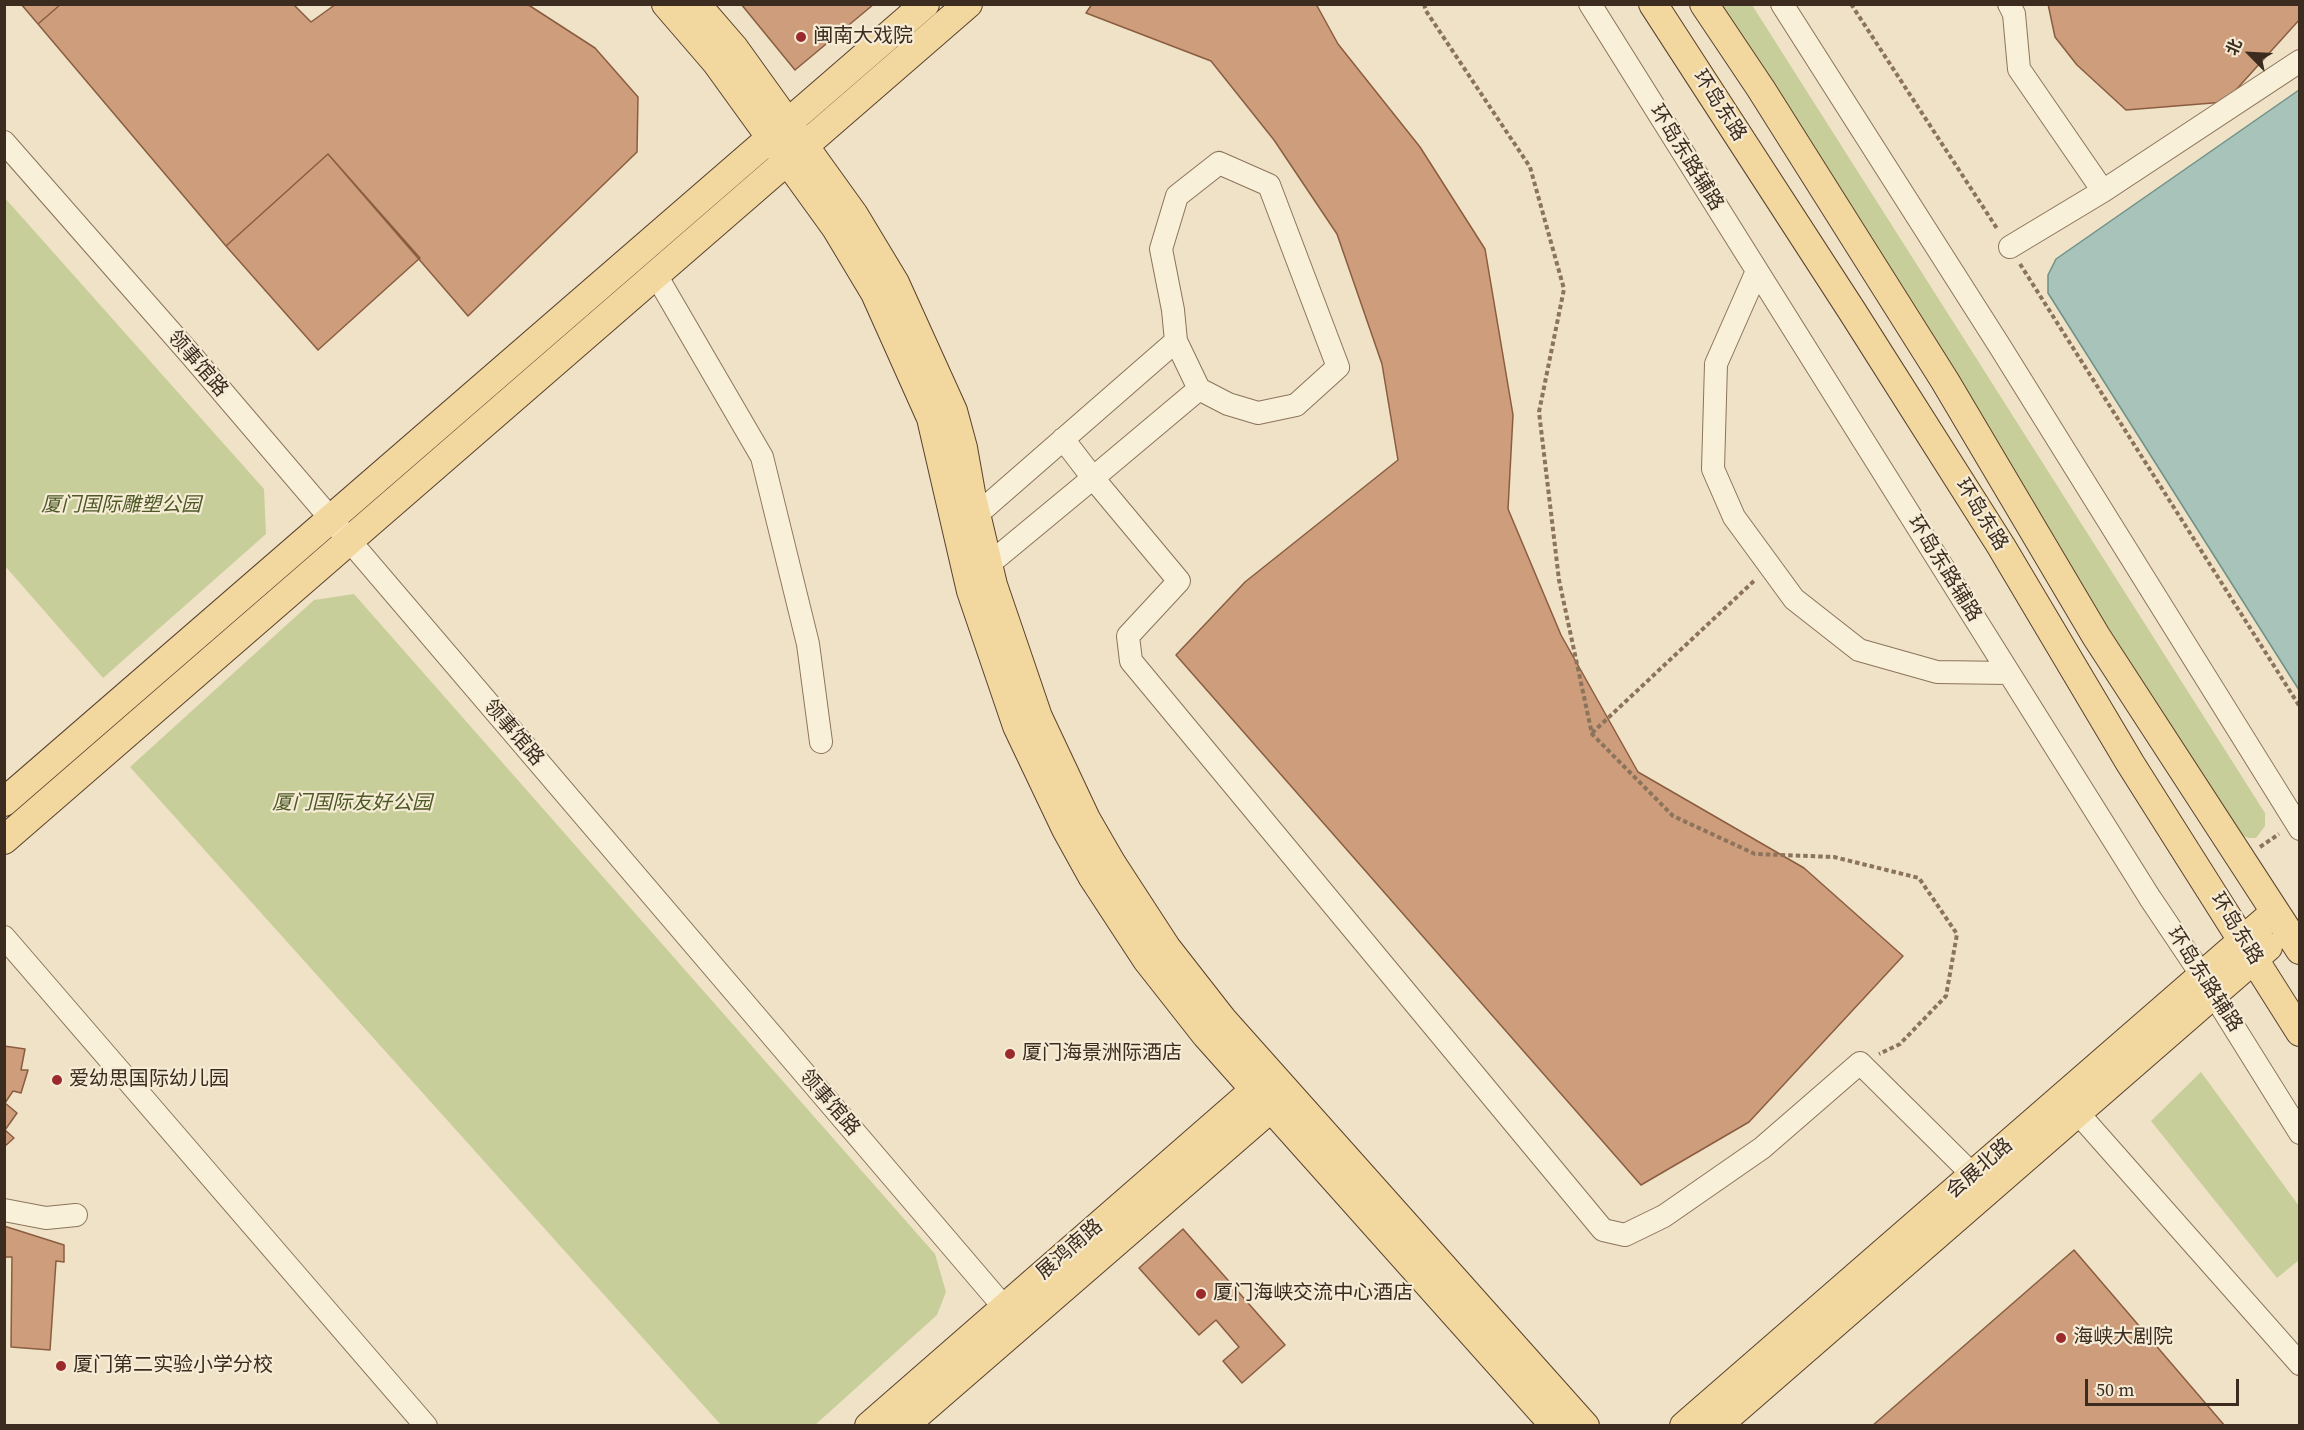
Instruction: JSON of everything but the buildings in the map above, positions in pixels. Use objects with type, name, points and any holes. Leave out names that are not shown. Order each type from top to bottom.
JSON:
[{"type":"main road","points":[[666,4],[779,130]]},
{"type":"main road","points":[[696,4],[734,48],[779,130],[796,154],[836,228],[861,268],[883,311],[931,418],[941,453],[967,523],[979,573],[1016,656],[1038,717],[1101,846],[1139,908],[1223,1020],[1272,1091],[1555,1425]]},
{"type":"main road","points":[[4,802],[925,4]]},
{"type":"main road","points":[[4,840],[968,4]]},
{"type":"main road","name":"环岛东路","points":[[1653,4],[1865,330],[2001,546],[2130,763],[2249,949],[2289,992],[2300,1032]]},
{"type":"main road","name":"环岛东路","points":[[1704,4],[1761,89],[1946,381],[2096,636],[2290,931]]},
{"type":"main road","name":"会展北路","points":[[1684,1425],[1973,1175],[2208,985],[2249,949],[2290,931]]},
{"type":"main road","name":"会展北路","points":[[1717,1425],[2077,1112],[2208,985]]},
{"type":"main road","points":[[1272,1091],[1585,1425]]},
{"type":"main road","name":"展鸿南路","points":[[904,1425],[1012,1317],[1272,1091]]},
{"type":"main road","name":"展鸿南路","points":[[868,1425],[1012,1317]]},
{"type":"street","name":"环岛东路辅路","points":[[1590,4],[2150,898],[2208,985],[2300,1133]]},
{"type":"street","points":[[1782,4],[2006,354],[2298,826]]},
{"type":"street","points":[[2009,4],[2014,14],[2019,69],[2103,191]]},
{"type":"street","points":[[2010,247],[2103,191],[2300,61]]},
{"type":"street","name":"领事馆路","points":[[4,142],[190,355],[1012,1317]]},
{"type":"street","points":[[1219,162],[1269,185],[1338,367],[1296,405],[1258,413],[1228,404],[1199,389],[1176,341],[1173,310],[1161,249],[1177,196],[1219,162]]},
{"type":"street","points":[[1757,271],[1716,364],[1713,469],[1734,517],[1794,599],[1859,650],[1937,672],[2009,673]]},
{"type":"street","points":[[656,275],[762,457],[808,644],[821,742]]},
{"type":"street","points":[[967,523],[1176,341]]},
{"type":"street","points":[[979,573],[1199,389]]},
{"type":"street","points":[[1063,439],[1179,581],[1128,636],[1131,661],[1603,1230],[1625,1235],[1664,1216],[1762,1148],[1860,1063],[1973,1175]]},
{"type":"street","points":[[4,937],[426,1425]]},
{"type":"street","points":[[2077,1112],[2300,1364]]},
{"type":"street","points":[[4,1210],[46,1218],[76,1215]]},
{"type":"path","points":[[1424,4],[1426,11],[1530,166],[1564,289],[1539,412],[1558,580],[1592,734],[1673,816],[1755,854],[1834,857],[1919,878],[1957,934],[1946,996],[1900,1044],[1860,1063]]},
{"type":"path","points":[[1851,4],[2010,247],[2300,706]]},
{"type":"path","points":[[1592,734],[1770,566]]},
{"type":"path","points":[[2242,859],[2298,826]]},
{"type":"green space","points":[[1706,5],[1752,5],[2265,813],[2265,826],[2256,838],[2248,838],[2240,834]]},
{"type":"green space","name":"厦门国际雕塑公园","points":[[4,197],[264,489],[266,534],[103,678],[5,566]]},
{"type":"green space","name":"厦门国际友好公园","points":[[354,594],[935,1254],[946,1292],[937,1315],[815,1425],[721,1425],[130,767],[314,600]]},
{"type":"green space","points":[[2201,1072],[2299,1206],[2299,1260],[2277,1278],[2151,1121]]},
{"type":"water","points":[[2299,90],[2299,690],[2048,293],[2048,275],[2056,259]]},
{"type":"place","name":"闽南大戏院","points":[[801,37]]},
{"type":"place","name":"厦门海景洲际酒店","points":[[1010,1054]]},
{"type":"place","name":"爱幼思国际幼儿园","points":[[57,1080]]},
{"type":"place","name":"厦门海峡交流中心酒店","points":[[1201,1294]]},
{"type":"place","name":"海峡大剧院","points":[[2061,1338]]},
{"type":"place","name":"厦门第二实验小学分校","points":[[61,1366]]}]
